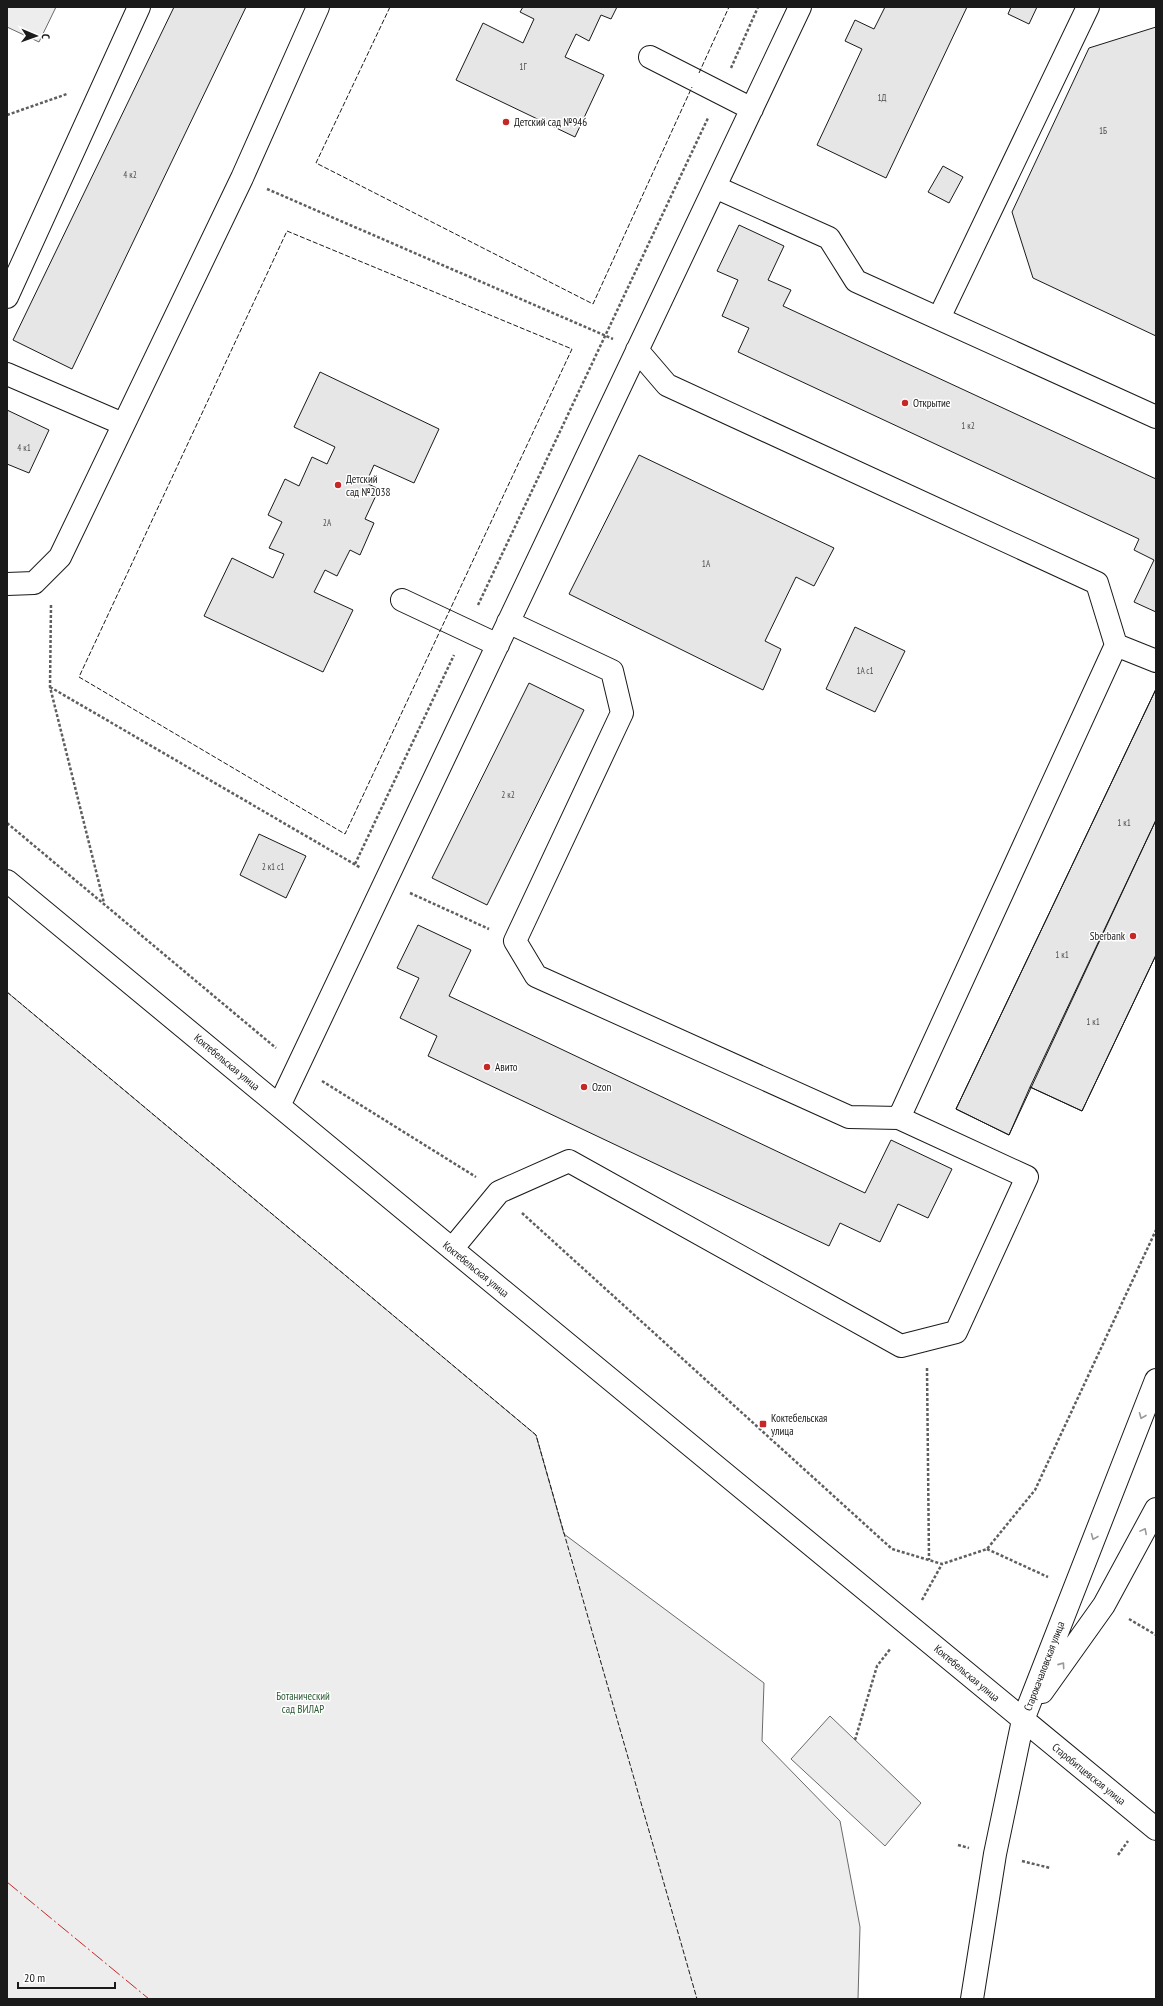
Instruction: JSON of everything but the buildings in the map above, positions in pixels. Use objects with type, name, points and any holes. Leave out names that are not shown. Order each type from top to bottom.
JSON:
[{"type":"street","points":[[7,297],[139,7]]},
{"type":"street","points":[[7,584],[34,583],[60,557],[242,178],[318,7]]},
{"type":"street","points":[[279,1106],[800,7]]},
{"type":"street","points":[[939,318],[1088,7]]},
{"type":"street","points":[[650,57],[752,109]]},
{"type":"street","points":[[715,187],[829,238],[856,281],[1156,417]]},
{"type":"street","points":[[637,350],[667,385],[1097,583],[1116,645],[899,1118]]},
{"type":"street","points":[[7,374],[123,424]]},
{"type":"street","points":[[402,600],[498,645]]},
{"type":"street","points":[[452,1249],[499,1192],[569,1161],[900,1346],[956,1332],[1027,1177],[899,1118],[849,1117],[536,976],[515,941],[622,713],[612,671],[508,622]]},
{"type":"street","points":[[1116,645],[1156,661]]},
{"type":"street","name":"Коктебельская улица","points":[[7,881],[1023,1720]]},
{"type":"street","name":"Старокачаловская улица","points":[[1023,1720],[1156,1380]]},
{"type":"street","name":"Старокачаловская улица","points":[[1023,1720],[1104,1605],[1156,1509]]},
{"type":"street","points":[[972,1999],[994,1854],[1023,1720]]},
{"type":"street","name":"Старобитцевская улица","points":[[1023,1720],[1156,1829]]},
{"type":"path","points":[[355,864],[720,93],[758,7]]},
{"type":"path","points":[[7,115],[105,82]]},
{"type":"path","points":[[242,178],[637,350]]},
{"type":"path","points":[[51,566],[50,687],[104,904]]},
{"type":"path","points":[[50,687],[385,882],[515,941]]},
{"type":"path","points":[[7,823],[298,1066],[499,1192],[892,1549],[942,1564],[987,1549],[1035,1490],[1156,1230]]},
{"type":"path","points":[[927,1339],[929,1560]]},
{"type":"path","points":[[855,1740],[877,1666]]},
{"type":"shaded area","points":[[7,7],[56,7],[39,42],[7,27]]},
{"type":"shaded area","name":"Ботанический сад ВИЛАР","points":[[7,992],[536,1435],[564,1534],[764,1683],[762,1741],[840,1821],[860,1927],[858,1999],[7,1999]]},
{"type":"shaded area","points":[[830,1716],[921,1803],[885,1846],[791,1759]]},
{"type":"fence","points":[[390,7],[316,163],[593,304],[692,87]]},
{"type":"fence","points":[[699,73],[729,7]]},
{"type":"fence","points":[[287,231],[572,349],[345,834],[79,677],[287,231]]},
{"type":"fence","points":[[7,992],[536,1435],[697,1999]]},
{"type":"power","points":[[7,1882],[149,1999]]},
{"type":"place","name":"Детский сад №946","points":[[506,122]]},
{"type":"place","name":"Открытие","points":[[905,403]]},
{"type":"place","name":"Детский сад №2038","points":[[338,485]]},
{"type":"place","name":"Sberbank","points":[[1133,936]]},
{"type":"place","name":"Авито","points":[[487,1067]]},
{"type":"place","name":"Ozon","points":[[584,1087]]},
{"type":"place","name":"Коктебельская улица","points":[[763,1424]]}]
